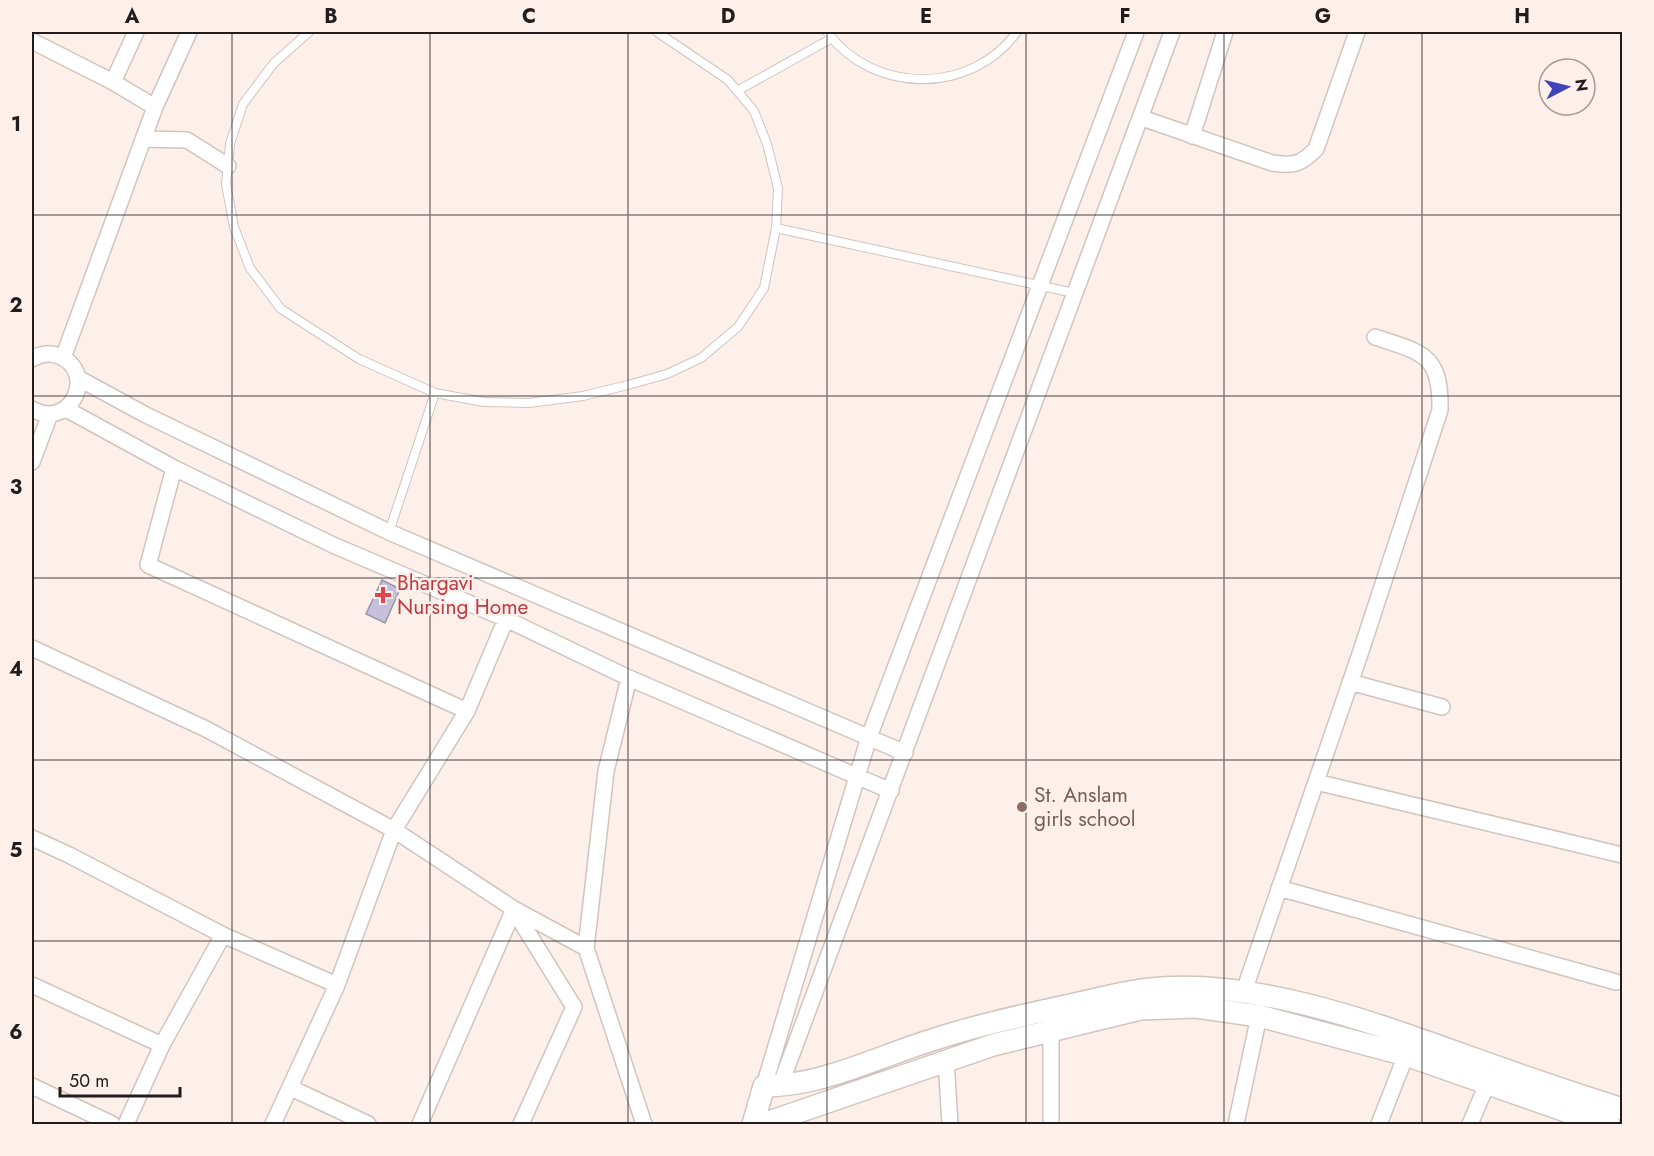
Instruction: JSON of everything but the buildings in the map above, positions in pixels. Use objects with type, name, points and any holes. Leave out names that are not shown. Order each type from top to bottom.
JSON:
[{"type":"street","points":[[35,32],[32,40],[113,82],[155,107]]},
{"type":"street","points":[[113,82],[136,32]]},
{"type":"street","points":[[63,358],[155,107],[189,32]]},
{"type":"street","points":[[761,1123],[869,737],[1136,32]]},
{"type":"street","points":[[772,1086],[891,791],[1172,32]]},
{"type":"street","points":[[1192,136],[1224,32]]},
{"type":"street","points":[[1142,118],[1272,163],[1288,165],[1304,161],[1316,149],[1357,32]]},
{"type":"street","points":[[143,139],[187,140],[228,166]]},
{"type":"street","points":[[1244,991],[1440,410],[1440,387],[1436,371],[1426,358],[1412,349],[1376,337]]},
{"type":"street","points":[[32,359],[47,354],[63,358],[75,370],[78,378],[76,395],[66,409],[50,414],[32,409]]},
{"type":"street","points":[[78,378],[146,415],[389,532],[905,753]]},
{"type":"street","points":[[66,409],[174,468],[333,544],[506,619],[629,678],[891,791]]},
{"type":"street","points":[[32,462],[50,414]]},
{"type":"street","points":[[174,468],[148,565],[467,711]]},
{"type":"street","points":[[273,1125],[337,985],[394,830],[467,711],[506,619]]},
{"type":"street","points":[[32,648],[206,729],[394,830],[514,909],[586,948]]},
{"type":"street","points":[[629,678],[606,771],[586,948],[644,1125]]},
{"type":"street","points":[[1350,682],[1442,707]]},
{"type":"street","points":[[1316,782],[1623,855]]},
{"type":"street","points":[[32,838],[223,935],[337,985]]},
{"type":"street","points":[[1279,888],[1616,982]]},
{"type":"street","points":[[420,1125],[514,909]]},
{"type":"street","points":[[514,909],[574,1007],[520,1125]]},
{"type":"street","points":[[126,1125],[162,1045],[223,935]]},
{"type":"street","points":[[32,985],[162,1045]]},
{"type":"street","points":[[772,1086],[811,1081],[930,1040],[1050,1009],[1150,989],[1189,987],[1244,991],[1385,1027],[1490,1076],[1609,1125]]},
{"type":"street","points":[[761,1123],[993,1045],[1140,1009],[1167,1007],[1196,1007],[1259,1016],[1623,1109]]},
{"type":"street","points":[[1050,1009],[1052,1125]]},
{"type":"street","points":[[1236,1125],[1259,1016]]},
{"type":"street","points":[[1379,1125],[1406,1055]]},
{"type":"street","points":[[946,1060],[950,1125]]},
{"type":"street","points":[[1470,1125],[1490,1076]]},
{"type":"street","points":[[32,1086],[112,1125]]},
{"type":"street","points":[[291,1088],[368,1125]]},
{"type":"lane","points":[[309,32],[274,63],[243,104],[230,144],[226,184],[234,227],[250,268],[281,309],[359,359],[435,393],[484,402],[529,403],[583,396],[667,374],[701,358],[738,327],[764,288],[776,228],[778,188],[767,144],[754,111],[728,80],[657,32]]},
{"type":"lane","points":[[737,91],[830,35],[844,51],[873,70],[898,78],[925,80],[959,75],[975,68],[1004,47],[1017,32]]},
{"type":"lane","points":[[776,228],[1074,293]]},
{"type":"lane","points":[[389,532],[435,393]]},
{"type":"place","name":"Bhargavi Nursing Home","points":[[383,595]]},
{"type":"place","name":"St. Anslam girls school","points":[[1022,807]]}]
